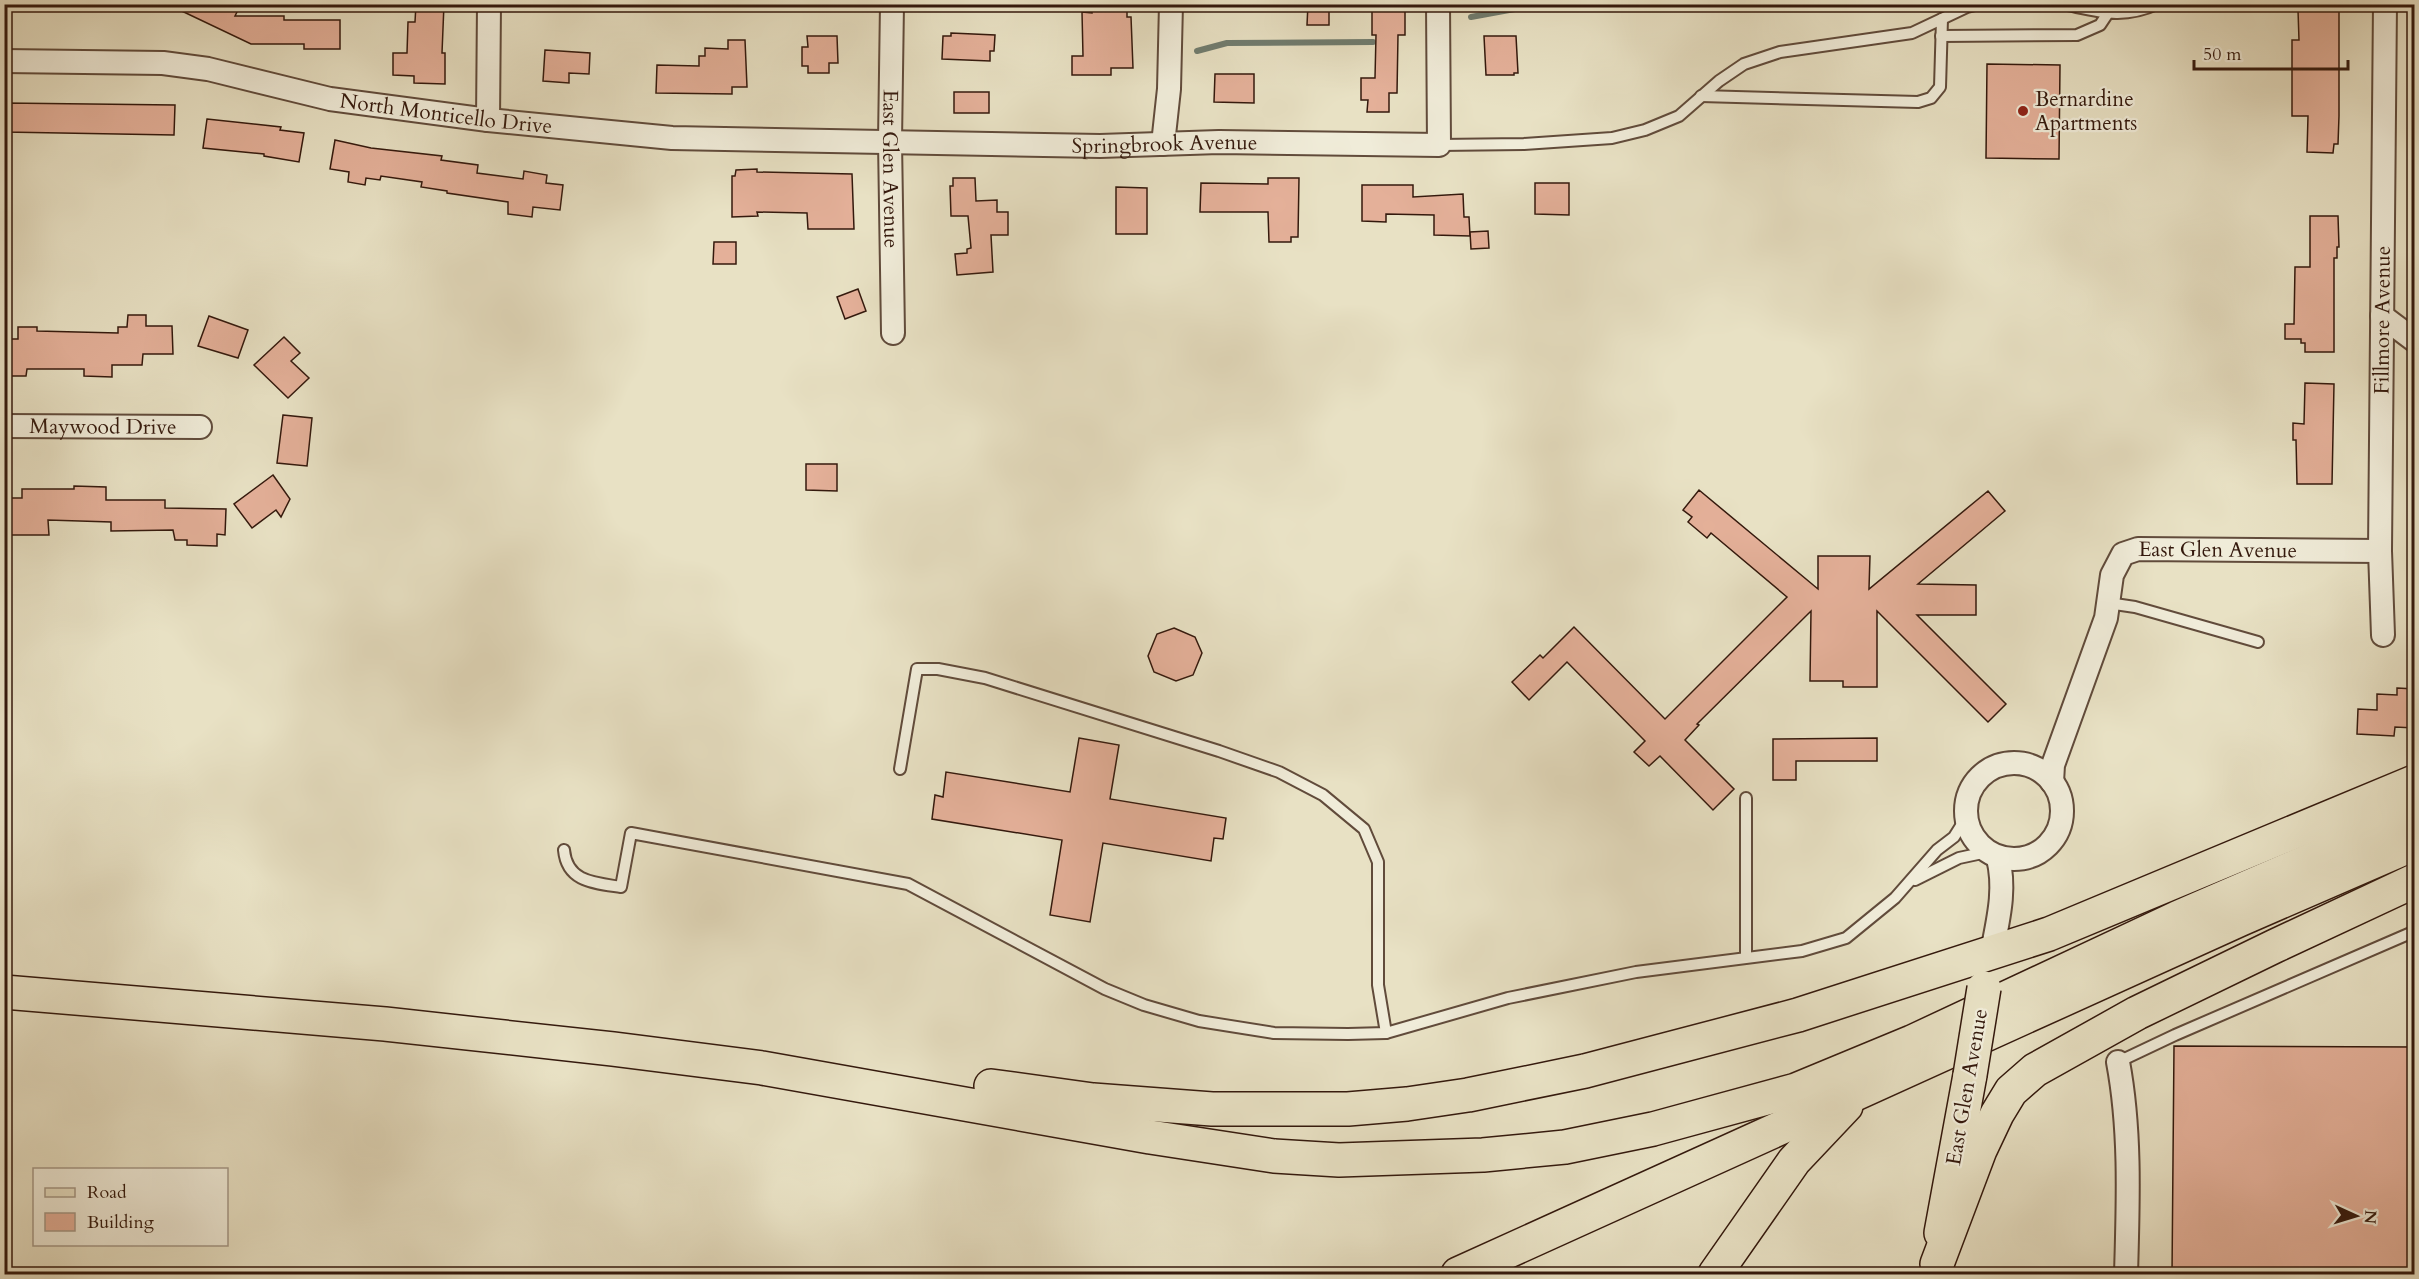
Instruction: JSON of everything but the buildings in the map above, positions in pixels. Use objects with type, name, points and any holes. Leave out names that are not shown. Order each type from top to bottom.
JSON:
[{"type":"main road","points":[[343,1021],[514,1022],[661,1036],[1093,1100],[1212,1109],[1348,1109],[1407,1104],[1468,1095],[1638,1058],[1860,997],[2049,934],[2104,913],[2415,782]]},
{"type":"main road","points":[[4,992],[512,1037],[762,1068],[1150,1137],[1274,1156],[1339,1160],[1483,1155],[1542,1149],[1653,1130],[1796,1090],[1912,1042],[2177,918],[2415,815]]},
{"type":"main road","points":[[1458,1275],[2241,919],[2415,844]]},
{"type":"main road","points":[[1936,1269],[1980,1150],[1997,1114],[2011,1091],[2034,1070],[2138,1013],[2275,945],[2415,881]]},
{"type":"main road","name":"East Glen Avenue","points":[[1936,1269],[1945,1204],[1992,952]]},
{"type":"main road","points":[[1715,1275],[1794,1161],[1839,1112],[1871,1088]]},
{"type":"street","points":[[488,120],[489,4]]},
{"type":"street","name":"East Glen Avenue","points":[[892,4],[890,141],[893,333]]},
{"type":"street","points":[[1163,144],[1169,88],[1170,4]]},
{"type":"street","points":[[1438,4],[1439,145]]},
{"type":"street","name":"Fillmore Avenue","points":[[2383,635],[2380,551],[2385,4]]},
{"type":"street","name":"North Monticello Drive","points":[[4,61],[163,63],[208,69],[330,99],[488,120],[672,138],[890,141]]},
{"type":"street","name":"Springbrook Avenue","points":[[890,141],[1100,146],[1219,142],[1439,145]]},
{"type":"street","points":[[2382,316],[2415,340]]},
{"type":"street","name":"Maywood Drive","points":[[4,426],[200,427]]},
{"type":"street","name":"East Glen Avenue","points":[[2052,782],[2053,765],[2106,618],[2112,575],[2123,554],[2138,549],[2380,551]]},
{"type":"street","name":"East Glen Avenue","points":[[1992,952],[2002,901],[2002,874],[1992,855],[1975,840],[1966,818],[1968,794],[1976,780],[1988,770],[2001,764],[2017,763],[2049,744],[2070,721]]},
{"type":"street","points":[[1992,855],[2019,860],[2035,855],[2049,845],[2058,831],[2062,815],[2061,799],[2052,782],[2045,774],[2032,766],[2017,763]]},
{"type":"street","name":"East Glen Avenue","points":[[2002,901],[2024,858]]},
{"type":"street","points":[[2118,1062],[2124,1094],[2126,1134],[2126,1275]]},
{"type":"lane","points":[[1439,145],[1524,144],[1612,138],[1645,130],[1679,116],[1719,81],[1744,64],[1771,55],[1912,33],[1967,7],[1979,4]]},
{"type":"lane","points":[[2062,4],[2108,13],[2139,12],[2157,4]]},
{"type":"lane","points":[[1941,36],[2077,35],[2100,25],[2108,13]]},
{"type":"lane","points":[[1701,96],[1918,102],[1931,98],[1940,87],[1942,19]]},
{"type":"lane","points":[[2108,603],[2134,607],[2258,642]]},
{"type":"lane","points":[[900,769],[917,669],[938,669],[985,678],[1219,751],[1280,772],[1323,795],[1364,829],[1378,861],[1378,985],[1386,1033]]},
{"type":"lane","points":[[1746,798],[1746,957]]},
{"type":"lane","points":[[564,850],[565,861],[574,875],[596,883],[621,887],[631,833],[908,884],[1105,989],[1144,1005],[1199,1022],[1274,1033],[1348,1035],[1386,1033],[1508,998],[1636,972],[1802,951],[1846,938],[1895,898],[1937,850],[1954,837],[1966,818]]},
{"type":"lane","points":[[1905,886],[1959,858],[1992,855]]},
{"type":"lane","points":[[2118,1062],[2413,932]]},
{"type":"waterway","points":[[1471,17],[1543,4]]},
{"type":"waterway","points":[[1197,51],[1227,43],[1373,42]]},
{"type":"place","name":"Bernardine Apartments","points":[[2023,111]]}]
